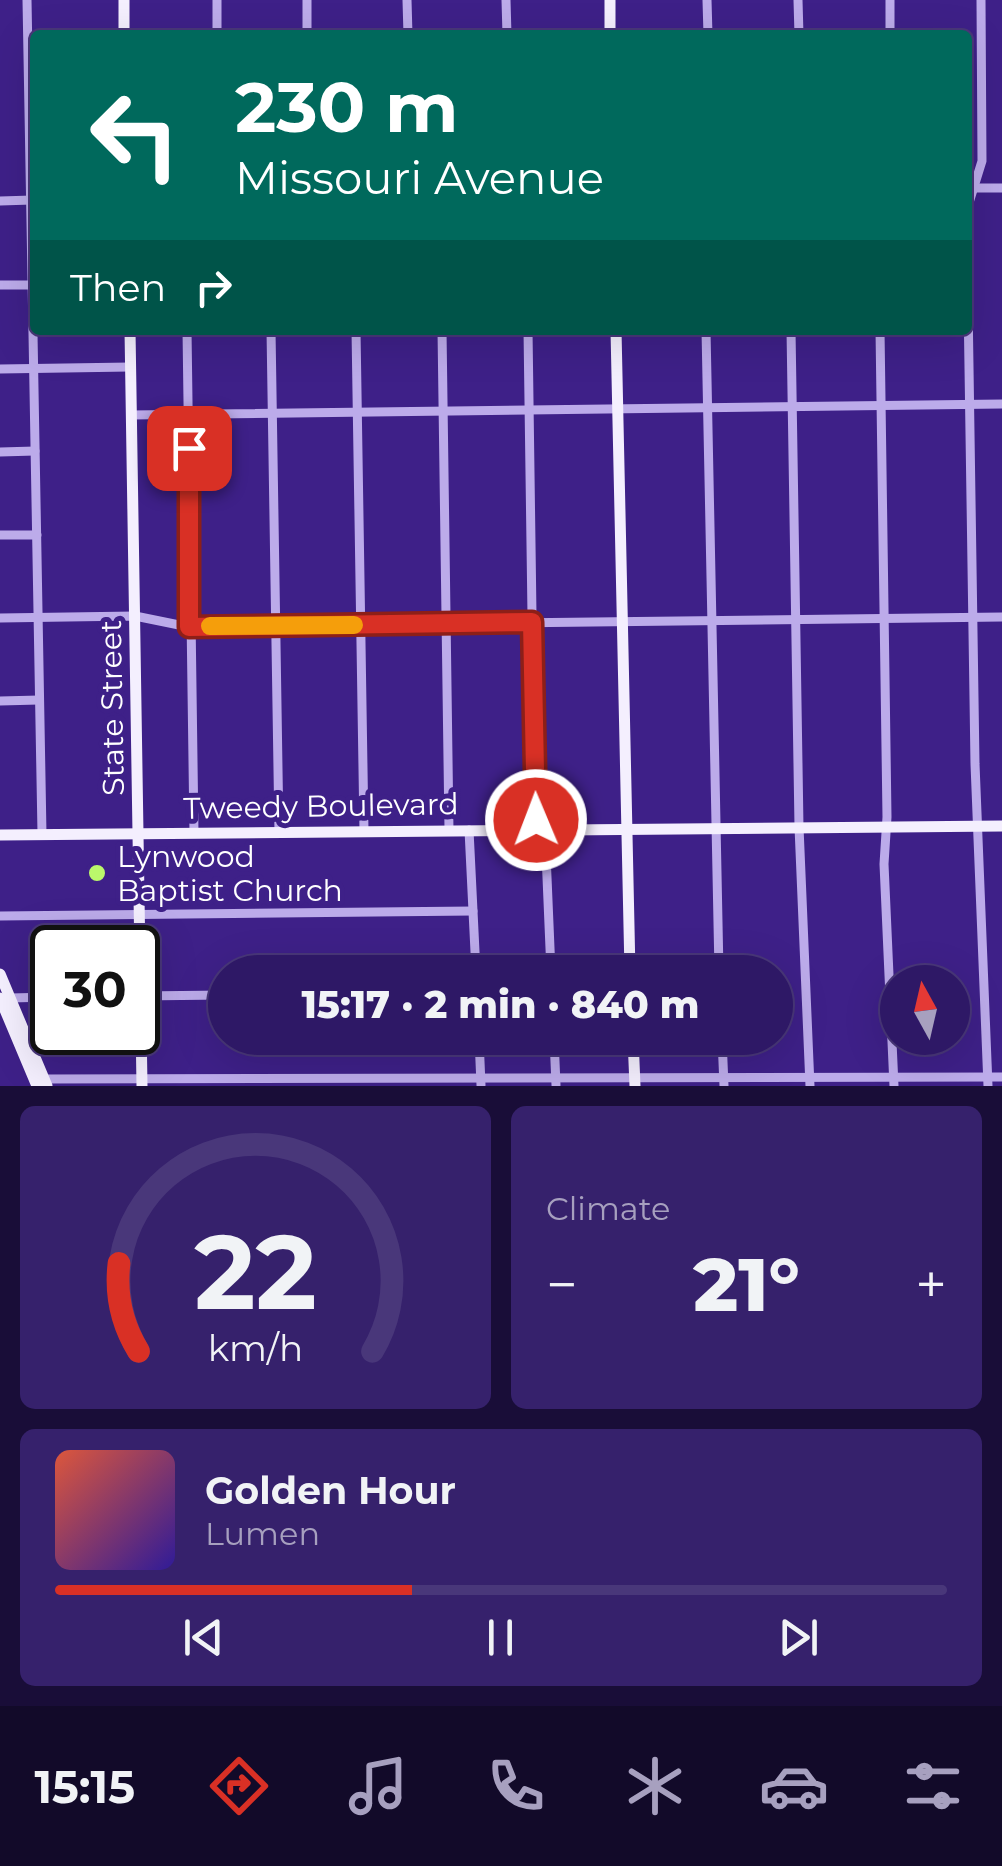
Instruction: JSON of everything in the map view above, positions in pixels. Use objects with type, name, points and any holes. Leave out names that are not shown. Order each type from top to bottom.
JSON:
[{"type":"main road","points":[[124,0],[124,30]]},
{"type":"main road","points":[[610,0],[610,30]]},
{"type":"main road","name":"State Street","points":[[130,335],[140,925]]},
{"type":"main road","points":[[616,335],[629,955]]},
{"type":"main road","name":"Tweedy Boulevard","points":[[0,835],[1002,826]]},
{"type":"main road","points":[[0,974],[5,998]]},
{"type":"main road","points":[[0,986],[43,1084]]},
{"type":"main road","name":"State Street","points":[[141,1055],[142,1082]]},
{"type":"main road","points":[[633,1055],[635,1083]]},
{"type":"street","points":[[28,0],[30,80]]},
{"type":"street","points":[[217,0],[217,30]]},
{"type":"street","points":[[307,0],[307,30]]},
{"type":"street","points":[[407,0],[408,30]]},
{"type":"street","points":[[506,0],[506,30]]},
{"type":"street","points":[[708,0],[708,30]]},
{"type":"street","points":[[798,0],[799,30]]},
{"type":"street","points":[[890,0],[890,30]]},
{"type":"street","points":[[972,184],[983,137],[980,0]]},
{"type":"street","points":[[972,188],[1002,188]]},
{"type":"street","points":[[0,201],[30,200]]},
{"type":"street","points":[[0,286],[30,285]]},
{"type":"street","points":[[33,335],[42,834]]},
{"type":"street","points":[[187,335],[194,833]]},
{"type":"street","points":[[271,335],[279,832]]},
{"type":"street","points":[[356,335],[364,831]]},
{"type":"street","points":[[442,335],[449,830]]},
{"type":"street","points":[[528,335],[532,622],[540,830],[550,955]]},
{"type":"street","points":[[706,335],[712,828],[718,955]]},
{"type":"street","points":[[792,335],[799,827],[810,1082]]},
{"type":"street","points":[[880,335],[886,826],[894,1082]]},
{"type":"street","points":[[968,335],[976,826],[988,1081]]},
{"type":"street","points":[[0,368],[130,367]]},
{"type":"street","points":[[131,415],[1002,404]]},
{"type":"street","points":[[0,452],[35,451]]},
{"type":"street","points":[[0,535],[36,534]]},
{"type":"street","points":[[0,618],[135,616],[189,627],[1002,617]]},
{"type":"street","points":[[0,701],[40,700]]},
{"type":"street","points":[[469,830],[475,955]]},
{"type":"street","points":[[0,916],[473,911]]},
{"type":"street","points":[[160,996],[208,995]]},
{"type":"street","points":[[5,998],[30,997]]},
{"type":"street","points":[[479,1055],[481,1084]]},
{"type":"street","points":[[555,1055],[556,1083]]},
{"type":"street","points":[[723,1055],[724,1083]]},
{"type":"street","points":[[43,1084],[437,1075],[481,1084],[988,1081],[1002,1077]]},
{"type":"slow traffic","points":[[210,626],[354,625]]},
{"type":"place","name":"Lynwood Baptist Church","points":[[97,873]]},
{"type":"route","points":[[189,448],[189,627],[532,622],[536,820]]}]
